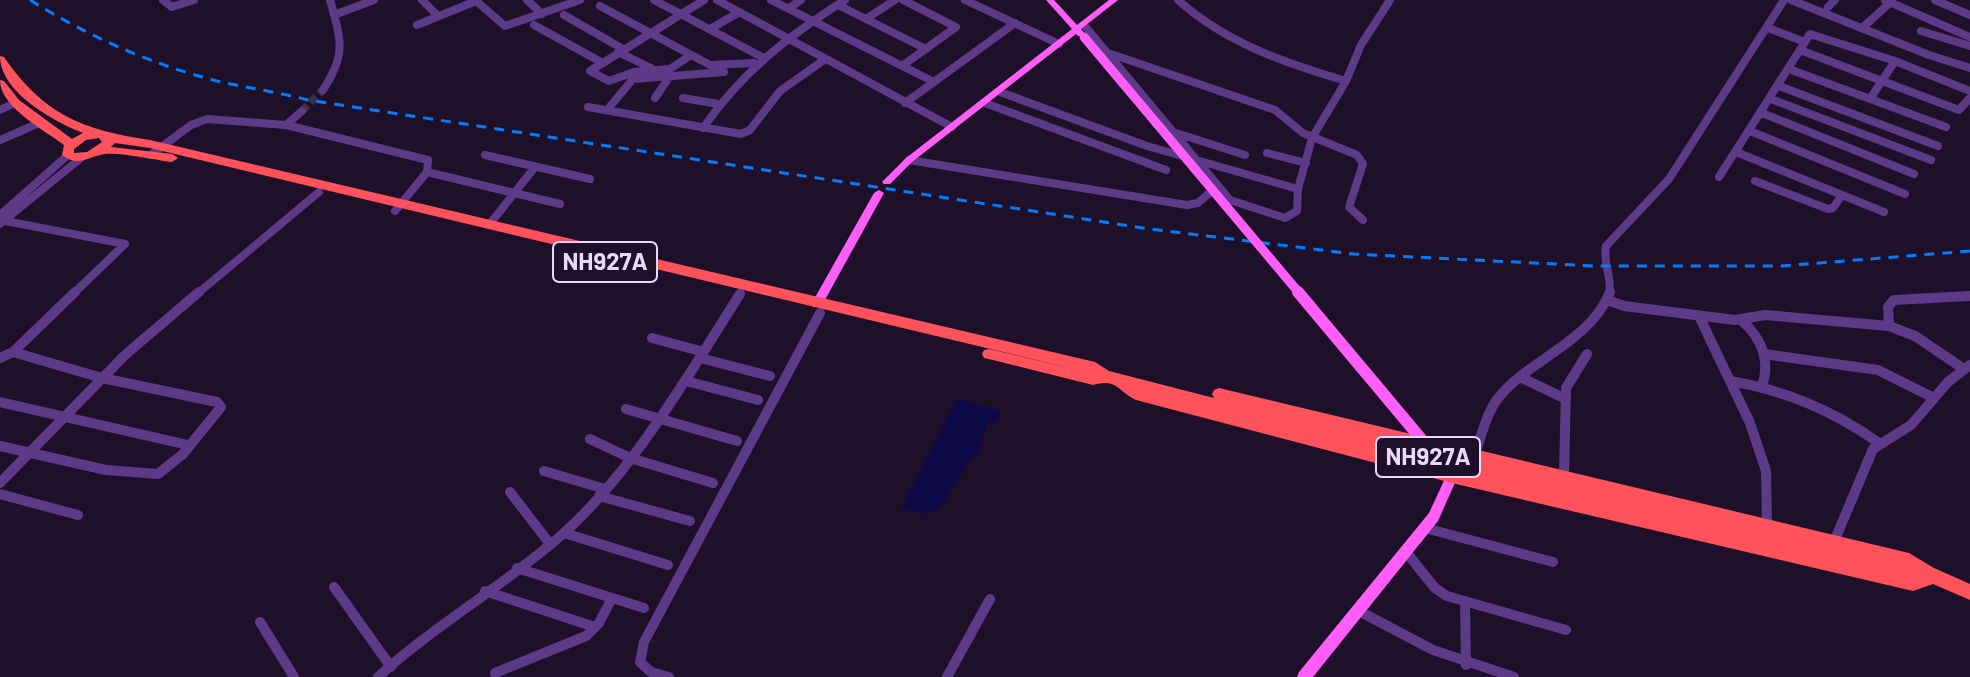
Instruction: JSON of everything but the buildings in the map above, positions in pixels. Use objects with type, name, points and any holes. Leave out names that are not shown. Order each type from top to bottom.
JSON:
[{"type":"highway","name":"NH927A","points":[[0,59],[15,83],[51,116],[103,141],[398,207],[740,294],[818,308]]},
{"type":"highway","points":[[0,83],[15,103],[74,152]]},
{"type":"highway","name":"NH927A","points":[[74,152],[103,141]]},
{"type":"highway","name":"NH927A","points":[[74,152],[103,141]]},
{"type":"highway","name":"NH927A","points":[[157,151],[319,192],[489,225],[1093,379],[1121,380],[1721,528],[1941,578],[1970,580]]},
{"type":"highway","points":[[1121,380],[1142,376],[1564,475],[1909,560],[1941,578]]},
{"type":"highway","points":[[1121,380],[1136,394],[1452,476],[1913,583],[1941,578]]},
{"type":"highway","name":"NH927A","points":[[1941,578],[1970,592]]},
{"type":"main road","points":[[1050,0],[1082,31],[1438,459]]},
{"type":"main road","points":[[887,182],[909,160],[1059,44],[1082,31],[1114,0]]},
{"type":"main road","points":[[818,308],[879,193]]},
{"type":"main road","points":[[1304,677],[1425,528],[1443,501],[1452,476]]},
{"type":"street","points":[[163,0],[172,7],[194,0]]},
{"type":"street","points":[[323,90],[344,54],[330,0]]},
{"type":"street","points":[[422,0],[438,16]]},
{"type":"street","points":[[417,25],[475,0],[505,26],[580,0]]},
{"type":"street","points":[[527,0],[542,14]]},
{"type":"street","points":[[654,0],[710,29],[759,60]]},
{"type":"street","points":[[691,55],[670,69],[630,72],[606,81],[590,71],[704,0]]},
{"type":"street","points":[[717,0],[783,39],[952,127]]},
{"type":"street","points":[[771,0],[934,82]]},
{"type":"street","points":[[789,8],[801,0]]},
{"type":"street","points":[[866,19],[895,0]]},
{"type":"street","points":[[902,66],[956,25],[903,0]]},
{"type":"street","points":[[965,0],[1059,44]]},
{"type":"street","points":[[1178,0],[1207,26],[1287,63],[1346,81]]},
{"type":"street","points":[[1082,31],[1107,53],[1217,185],[1237,204],[1285,218],[1297,211],[1298,189],[1312,138],[1346,81],[1361,45],[1390,0]]},
{"type":"street","points":[[1475,454],[1496,401],[1587,323],[1607,300],[1612,285],[1604,259],[1606,246],[1669,179],[1784,0]]},
{"type":"street","points":[[1791,0],[1929,55],[1970,68]]},
{"type":"street","points":[[1828,7],[1835,0]]},
{"type":"street","points":[[1935,0],[1970,15]]},
{"type":"street","points":[[334,15],[372,1]]},
{"type":"street","points":[[1862,28],[1889,1],[1970,37]]},
{"type":"street","points":[[703,128],[748,70],[783,39],[841,2],[866,19],[926,49]]},
{"type":"street","points":[[600,6],[714,66],[759,60]]},
{"type":"street","points":[[710,29],[738,13]]},
{"type":"street","points":[[564,15],[653,69]]},
{"type":"street","points":[[1913,39],[1931,20]]},
{"type":"street","points":[[905,103],[1015,23]]},
{"type":"street","points":[[534,25],[601,62]]},
{"type":"street","points":[[1768,28],[1805,42]]},
{"type":"street","points":[[1921,31],[1970,46]]},
{"type":"street","points":[[1719,177],[1771,99],[1808,35],[1895,61],[1970,91]]},
{"type":"street","points":[[1800,50],[1959,110],[1970,98]]},
{"type":"street","points":[[1107,53],[1275,110],[1312,138],[1347,150],[1362,161],[1349,207],[1363,220]]},
{"type":"street","points":[[588,107],[741,134],[748,131],[780,91],[824,60]]},
{"type":"street","points":[[1870,99],[1895,61]]},
{"type":"street","points":[[1789,69],[1946,127]]},
{"type":"street","points":[[607,110],[632,80],[748,70]]},
{"type":"street","points":[[655,98],[670,76]]},
{"type":"street","points":[[1779,86],[1938,146]]},
{"type":"street","points":[[1000,92],[1199,164],[1298,189]]},
{"type":"street","points":[[683,98],[719,104]]},
{"type":"street","points":[[1771,99],[1931,160]]},
{"type":"street","points":[[0,110],[15,103]]},
{"type":"street","points":[[985,103],[1166,170]]},
{"type":"street","points":[[286,125],[302,111]]},
{"type":"street","points":[[1762,113],[1914,174]]},
{"type":"street","points":[[157,151],[191,125],[207,119],[286,125],[422,157],[430,163],[427,172],[398,207]]},
{"type":"street","points":[[0,140],[39,123]]},
{"type":"street","points":[[1750,131],[1905,194]]},
{"type":"street","points":[[1173,132],[1245,155]]},
{"type":"street","points":[[1,220],[74,152]]},
{"type":"street","points":[[1736,152],[1884,212]]},
{"type":"street","points":[[1267,153],[1306,163]]},
{"type":"street","points":[[485,155],[590,179]]},
{"type":"street","points":[[909,160],[1187,205],[1198,203],[1217,185]]},
{"type":"street","points":[[489,225],[535,167]]},
{"type":"street","points":[[427,172],[560,204]]},
{"type":"street","points":[[1755,181],[1828,209],[1833,208],[1842,195]]},
{"type":"street","points":[[0,483],[125,355],[319,192]]},
{"type":"street","points":[[0,358],[13,352],[125,244],[1,220]]},
{"type":"street","points":[[378,677],[420,639],[564,533],[602,492],[659,420],[740,294]]},
{"type":"street","points":[[1889,326],[1888,307],[1894,300],[1970,296]]},
{"type":"street","points":[[1607,300],[1741,320],[1765,315],[1889,326],[1915,336],[1968,368],[1934,398],[1911,425],[1879,443],[1868,455],[1834,542]]},
{"type":"street","points":[[669,677],[646,674],[640,662],[644,642],[818,308]]},
{"type":"street","points":[[1699,316],[1750,423],[1766,471],[1767,526]]},
{"type":"street","points":[[1741,320],[1754,332],[1764,354],[1768,370],[1762,386]]},
{"type":"street","points":[[652,338],[770,376]]},
{"type":"street","points":[[0,446],[148,476],[168,468],[221,404],[102,378],[13,352]]},
{"type":"street","points":[[1564,475],[1567,382],[1587,354]]},
{"type":"street","points":[[1764,354],[1878,370],[1934,398]]},
{"type":"street","points":[[1522,378],[1566,399]]},
{"type":"street","points":[[686,381],[758,400]]},
{"type":"street","points":[[1730,381],[1762,386],[1837,415],[1879,443]]},
{"type":"street","points":[[0,402],[188,445]]},
{"type":"street","points":[[626,409],[737,441]]},
{"type":"street","points":[[590,439],[630,458],[713,483]]},
{"type":"street","points":[[544,471],[690,521]]},
{"type":"street","points":[[510,492],[550,544]]},
{"type":"street","points":[[0,494],[78,515]]},
{"type":"street","points":[[1425,528],[1553,562]]},
{"type":"street","points":[[564,533],[668,565]]},
{"type":"street","points":[[1406,552],[1435,588],[1447,596],[1566,630]]},
{"type":"street","points":[[517,568],[644,608]]},
{"type":"street","points":[[334,587],[391,667]]},
{"type":"street","points":[[485,591],[595,627]]},
{"type":"street","points":[[947,677],[990,599]]},
{"type":"street","points":[[495,673],[586,636],[611,600]]},
{"type":"street","points":[[1465,601],[1466,665]]},
{"type":"street","points":[[1357,610],[1430,651],[1466,665],[1513,677]]},
{"type":"street","points":[[260,622],[294,677]]},
{"type":"shaded area","points":[[957,399],[1001,411],[998,422],[987,424],[978,454],[971,458],[940,508],[925,513],[902,507]]},
{"type":"tunnel","points":[[302,111],[323,90]]},
{"type":"railway","points":[[30,0],[97,37],[168,66],[217,81],[308,100],[1150,229],[1354,254],[1595,266],[1781,266],[1970,251]]}]
